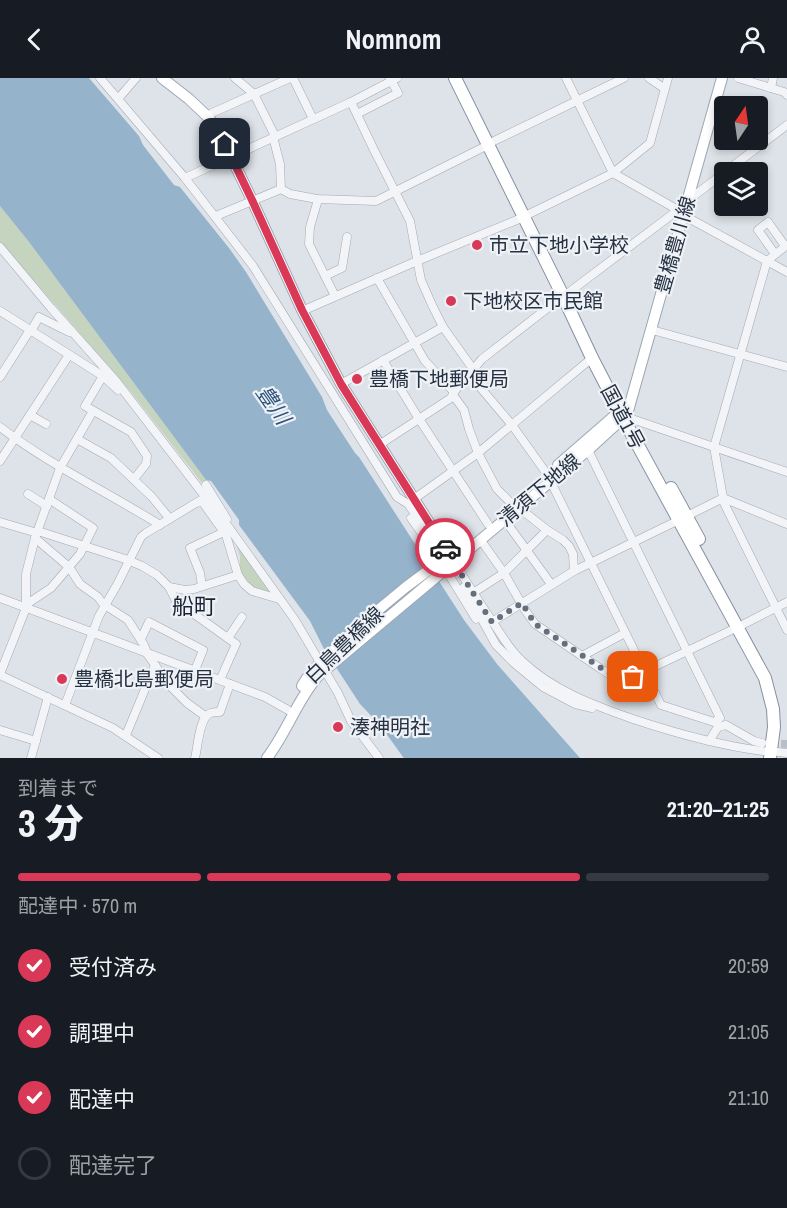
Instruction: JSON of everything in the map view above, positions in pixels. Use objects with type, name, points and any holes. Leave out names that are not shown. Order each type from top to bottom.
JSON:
[{"type":"highway","name":"国道1号","points":[[455,78],[491,143],[625,413]]},
{"type":"highway","name":"国道1号","points":[[463,78],[491,143]]},
{"type":"highway","name":"国道1号","points":[[566,295],[592,358],[683,518],[741,626],[765,678],[771,697],[774,753]]},
{"type":"main road","name":"豊橋豊川線","points":[[625,413],[652,330],[716,78]]},
{"type":"main road","name":"豊橋豊川線","points":[[625,413],[681,213],[687,201],[722,78]]},
{"type":"main road","points":[[168,80],[208,117],[219,132],[302,311],[341,384],[452,559]]},
{"type":"main road","name":"清須下地線","points":[[549,477],[588,450],[625,413]]},
{"type":"main road","name":"清須下地線","points":[[452,559],[488,524],[515,506],[625,413]]},
{"type":"main road","name":"清須下地線","points":[[452,559],[480,540],[515,506]]},
{"type":"main road","name":"白鳥豊橋線","points":[[266,758],[272,741],[307,678],[452,559]]},
{"type":"main road","name":"白鳥豊橋線","points":[[266,758],[278,744],[323,666]]},
{"type":"street","points":[[100,78],[216,216],[253,266],[397,497],[408,504],[496,645],[536,682],[575,704],[602,708]]},
{"type":"street","points":[[118,99],[136,78]]},
{"type":"street","points":[[235,78],[254,94],[274,137],[280,164],[281,189]]},
{"type":"street","points":[[208,117],[291,78],[313,119]]},
{"type":"street","points":[[566,78],[613,173],[787,272]]},
{"type":"street","points":[[216,216],[281,189],[290,194],[317,199],[376,201],[624,78]]},
{"type":"street","points":[[650,78],[665,89]]},
{"type":"street","points":[[302,311],[527,215],[613,173],[650,143],[668,78]]},
{"type":"street","points":[[738,78],[784,92],[787,95]]},
{"type":"street","points":[[771,88],[773,78]]},
{"type":"street","points":[[185,178],[351,102],[393,79],[398,93],[357,114]]},
{"type":"street","points":[[351,102],[410,221],[421,280],[443,327],[471,372],[549,477],[661,705],[714,722],[720,718],[588,450]]},
{"type":"street","points":[[739,162],[787,125]]},
{"type":"street","points":[[687,201],[714,181]]},
{"type":"street","points":[[317,199],[310,227],[309,244],[335,296]]},
{"type":"street","points":[[379,444],[451,398],[482,359],[566,295],[681,213]]},
{"type":"street","points":[[776,254],[758,230],[768,222],[786,245],[776,254],[766,261],[714,447],[723,498],[787,630]]},
{"type":"street","points":[[325,276],[342,268],[347,237]]},
{"type":"street","points":[[0,247],[124,391],[227,531],[237,554],[237,571],[244,584],[252,591],[279,599]]},
{"type":"street","points":[[377,278],[425,361],[454,394],[464,410],[478,453],[497,489],[515,506],[569,546],[573,554],[574,571]]},
{"type":"street","points":[[0,311],[103,376],[118,390],[124,391]]},
{"type":"street","points":[[0,377],[39,317],[73,334]]},
{"type":"street","points":[[341,384],[443,327]]},
{"type":"street","points":[[652,330],[787,367]]},
{"type":"street","points":[[0,461],[69,355]]},
{"type":"street","points":[[414,499],[478,453],[592,358]]},
{"type":"street","points":[[383,360],[418,419],[488,524]]},
{"type":"street","points":[[103,376],[85,406],[131,432],[148,459],[134,479]]},
{"type":"street","points":[[93,411],[60,468],[26,574],[27,606],[0,674],[113,728],[158,758]]},
{"type":"street","points":[[625,413],[787,472]]},
{"type":"street","points":[[30,415],[46,424]]},
{"type":"street","points":[[0,427],[60,468],[160,525]]},
{"type":"street","points":[[77,439],[111,458],[152,497],[170,519]]},
{"type":"street","points":[[206,485],[229,522],[227,531]]},
{"type":"street","points":[[27,606],[51,588],[69,567],[93,528],[28,494]]},
{"type":"street","points":[[492,622],[574,571],[723,498],[786,525]]},
{"type":"street","points":[[65,705],[92,633],[141,537],[201,500],[269,582],[323,666],[351,721],[379,758]]},
{"type":"street","points":[[504,519],[551,584]]},
{"type":"street","points":[[0,522],[37,535],[69,567],[80,584],[128,620],[166,682],[187,703],[205,716]]},
{"type":"street","points":[[473,593],[504,573],[547,530]]},
{"type":"street","points":[[202,586],[200,573],[190,548],[227,531]]},
{"type":"street","points":[[37,535],[41,532],[84,546],[142,566],[157,575],[168,587],[176,601],[236,644],[220,680]]},
{"type":"street","points":[[480,540],[504,573],[535,624],[622,682],[787,602]]},
{"type":"street","points":[[452,559],[505,642],[519,659],[539,675],[570,694],[654,726],[742,749],[774,753]]},
{"type":"street","points":[[168,587],[185,590],[202,586],[237,571]]},
{"type":"street","points":[[0,598],[27,606],[92,633],[265,697],[288,711]]},
{"type":"street","points":[[228,638],[242,617]]},
{"type":"street","points":[[141,639],[149,622],[203,650],[195,670]]},
{"type":"street","points":[[582,656],[625,633]]},
{"type":"street","points":[[126,735],[155,665]]},
{"type":"street","points":[[195,758],[201,725],[205,716],[220,712],[230,684]]},
{"type":"street","points":[[31,758],[48,697]]},
{"type":"street","points":[[709,741],[718,727],[726,725],[774,753]]},
{"type":"street","points":[[0,730],[36,741]]},
{"type":"green space","points":[[0,206],[206,480],[202,483],[131,392],[0,243]]},
{"type":"green space","points":[[236,543],[273,593],[255,589],[240,574],[240,556]]},
{"type":"water","name":"豊川","points":[[0,78],[89,78],[139,136],[143,145],[174,185],[180,187],[246,272],[322,397],[327,410],[464,620],[497,664],[580,758],[403,757],[380,725],[360,704],[324,649],[310,621],[239,525],[239,520],[211,481],[206,480],[0,206]]},
{"type":"tunnel","points":[[769,743],[787,744]]},
{"type":"way so far","points":[[445,548],[492,622],[522,603],[535,624],[601,669],[622,682],[633,677]]},
{"type":"place","name":"市立下地小学校","points":[[477,245]]},
{"type":"place","name":"下地校区市民館","points":[[451,301]]},
{"type":"place","name":"豊橋下地郵便局","points":[[357,379]]},
{"type":"place","name":"豊橋北島郵便局","points":[[62,679]]},
{"type":"place","name":"湊神明社","points":[[338,727]]},
{"type":"district","name":"船町","points":[[194,606]]},
{"type":"route","points":[[225,144],[302,310],[341,384],[445,548]]}]
